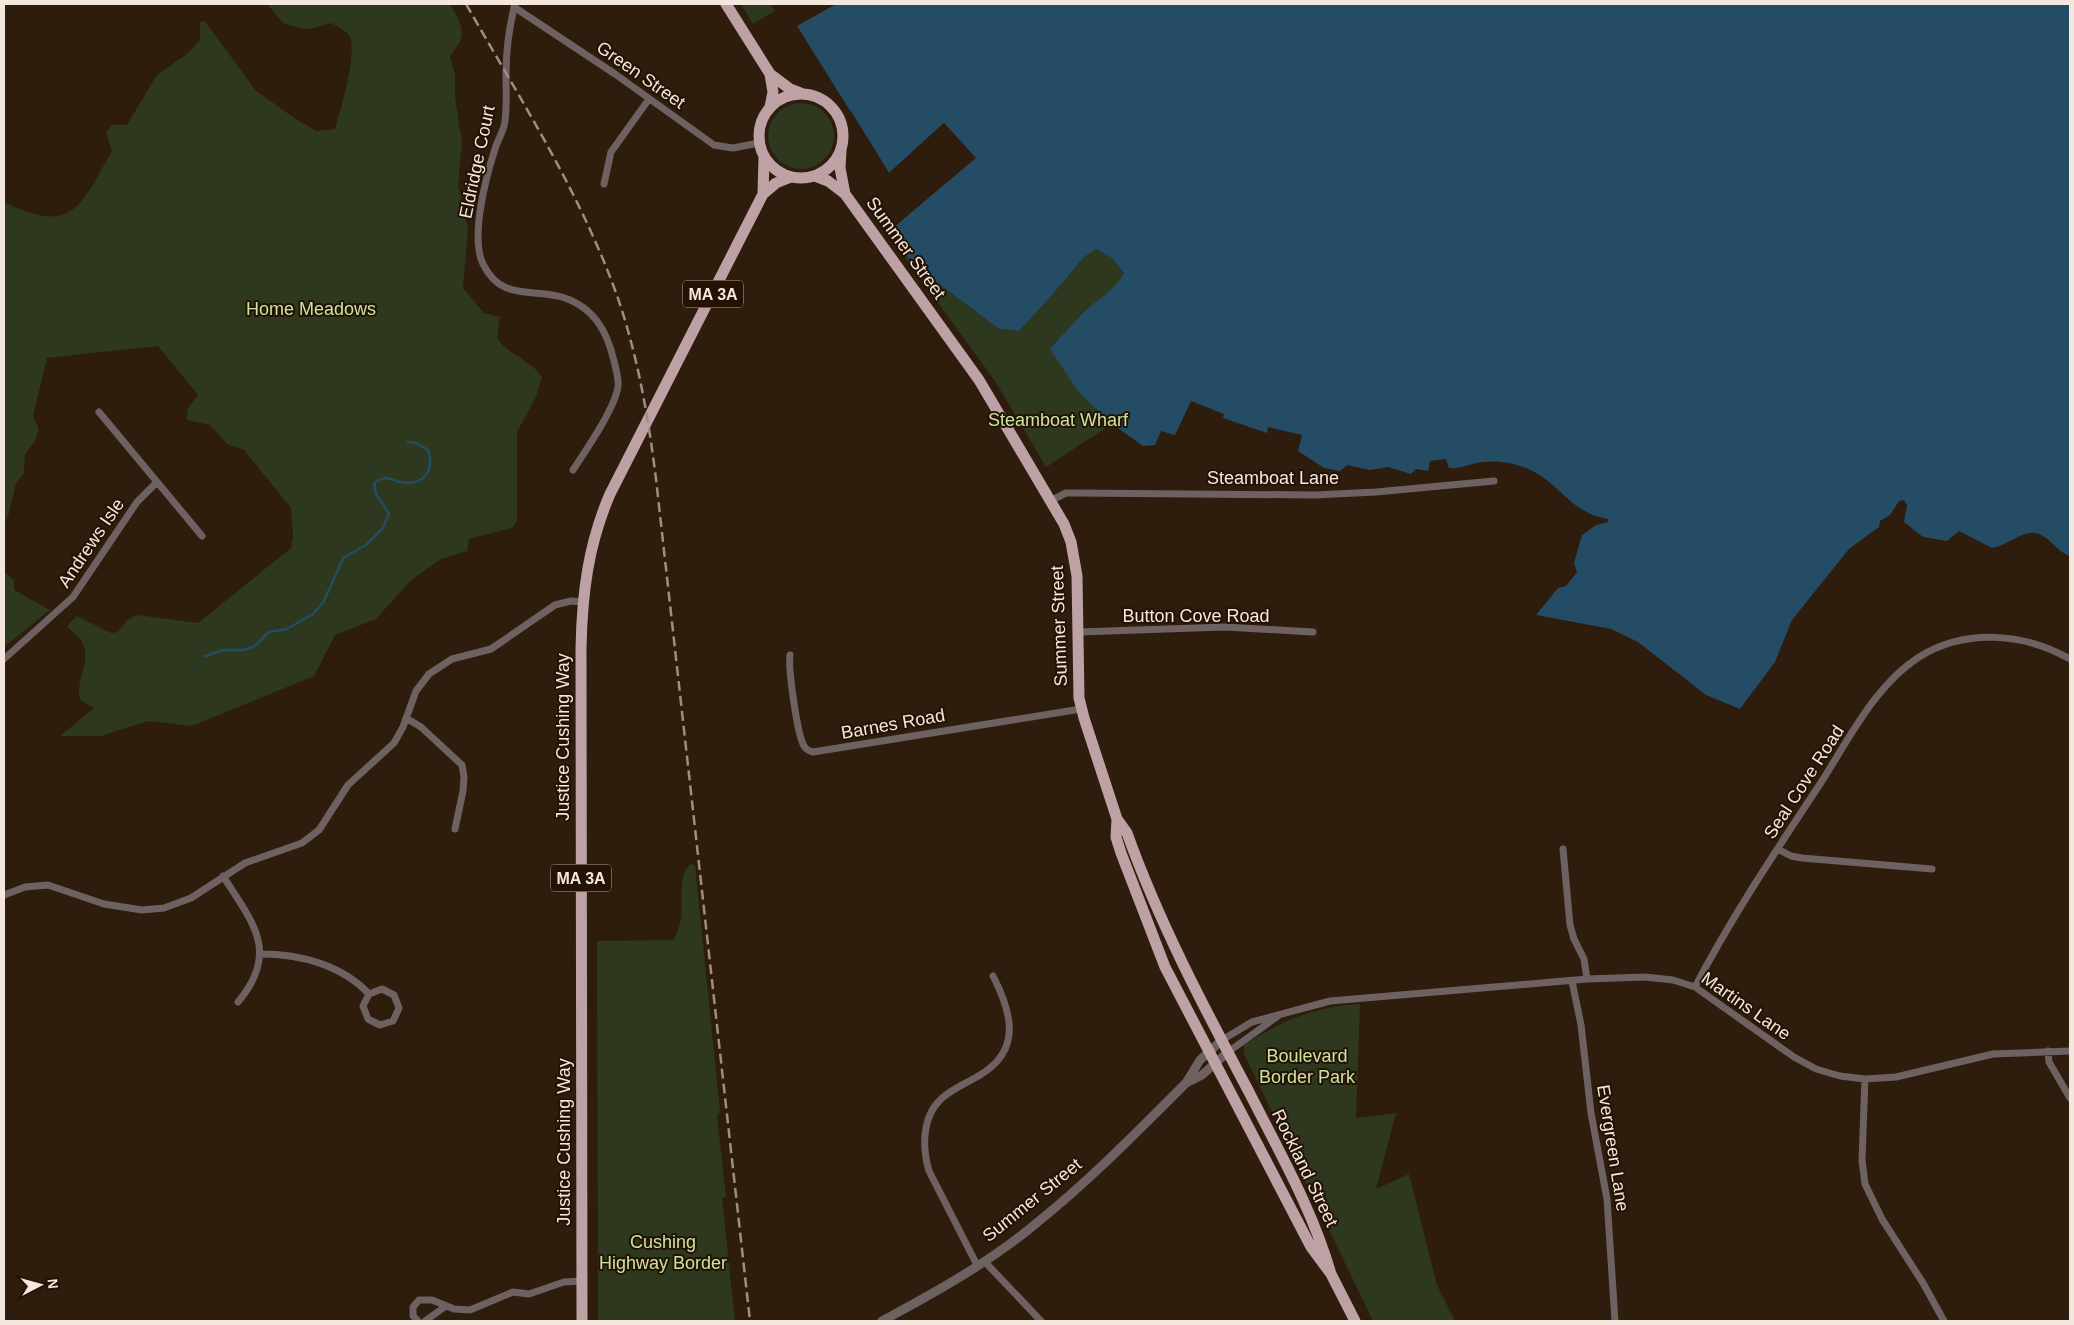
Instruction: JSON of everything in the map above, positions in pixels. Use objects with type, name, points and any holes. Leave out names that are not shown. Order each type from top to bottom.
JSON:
[{"type":"main road","name":"MA 3A","points":[[726,4],[770,74],[790,89],[823,100],[839,116],[844,134],[841,151]]},
{"type":"main road","name":"MA 3A","points":[[764,157],[759,143],[762,119],[770,107],[773,92],[770,74]]},
{"type":"main road","points":[[770,107],[789,97],[803,94]]},
{"type":"main road","points":[[815,176],[833,162],[841,151]]},
{"type":"main road","name":"Summer Street","points":[[841,151],[840,168],[845,194]]},
{"type":"main road","points":[[764,157],[776,170],[791,178]]},
{"type":"main road","name":"Justice Cushing Way","points":[[763,194],[764,157]]},
{"type":"main road","name":"MA 3A","points":[[791,178],[815,176]]},
{"type":"main road","name":"Summer Street","points":[[815,176],[828,181],[845,194],[979,380],[1052,500],[1068,532],[1074,554],[1078,586],[1078,684],[1082,709],[1117,819],[1127,833],[1172,944],[1228,1052]]},
{"type":"main road","name":"Justice Cushing Way","points":[[582,1321],[582,602],[587,562],[610,494],[763,194],[776,183],[791,178]]},
{"type":"main road","name":"Summer Street","points":[[1117,819],[1116,837],[1165,967],[1215,1063]]},
{"type":"main road","name":"Rockland Street","points":[[1228,1052],[1279,1150],[1318,1232],[1331,1274]]},
{"type":"main road","name":"Rockland Street","points":[[1215,1063],[1311,1247],[1331,1274],[1355,1321]]},
{"type":"street","name":"Green Street","points":[[514,6],[649,98],[714,146],[733,148],[759,143]]},
{"type":"street","name":"Eldridge Court","points":[[514,6],[506,58],[506,119],[493,155],[478,227],[478,247],[484,266],[496,282],[514,291],[549,294],[572,301],[594,316],[606,335],[615,364],[618,388],[608,410],[573,470]]},
{"type":"street","points":[[604,184],[612,149],[649,98]]},
{"type":"street","points":[[99,412],[202,536]]},
{"type":"street","name":"Steamboat Lane","points":[[1052,500],[1066,493],[1160,492],[1298,495],[1376,492],[1494,480]]},
{"type":"street","name":"Andrews Isle","points":[[4,659],[73,596],[137,502],[157,482]]},
{"type":"street","points":[[4,895],[29,886],[48,885],[104,904],[131,909],[157,910],[171,907],[191,898],[254,858],[302,844],[314,835],[348,785],[394,743],[418,687],[438,667],[452,659],[492,649],[555,605],[571,601],[582,602]]},
{"type":"street","name":"Button Cove Road","points":[[1079,632],[1224,627],[1313,632]]},
{"type":"street","name":"Seal Cove Road","points":[[1695,987],[1724,931],[1886,686],[1902,670],[1927,653],[1948,644],[1978,638],[2028,641],[2051,649],[2070,659]]},
{"type":"street","name":"Barnes Road","points":[[790,655],[790,671],[800,737],[805,748],[813,752],[1082,709]]},
{"type":"street","points":[[406,718],[421,727],[462,766],[464,782],[455,829]]},
{"type":"street","points":[[1563,849],[1570,925],[1574,939],[1584,959],[1587,979]]},
{"type":"street","points":[[1778,849],[1791,856],[1802,858],[1932,869]]},
{"type":"street","points":[[223,876],[257,932],[261,954],[254,979],[238,1002]]},
{"type":"street","points":[[261,954],[308,961],[330,967],[351,977],[369,994]]},
{"type":"street","points":[[992,976],[1008,1009],[1010,1031],[1006,1045],[1000,1058],[987,1070],[947,1094],[936,1104],[929,1118],[924,1136],[925,1159],[929,1171],[981,1263],[1041,1321]]},
{"type":"street","name":"Martins Lane","points":[[1222,1040],[1252,1022],[1330,1001],[1572,980],[1658,977],[1695,987],[1800,1061],[1832,1075],[1866,1079],[1914,1074],[1993,1054],[2070,1051]]},
{"type":"street","name":"Evergreen Lane","points":[[1572,980],[1580,1015],[1590,1104],[1608,1205],[1615,1321]]},
{"type":"street","points":[[382,989],[394,995],[399,1008],[393,1021],[380,1025],[368,1019],[363,1006],[369,994],[382,989]]},
{"type":"street","name":"Martins Lane","points":[[1228,1052],[1280,1014]]},
{"type":"street","name":"Summer Street","points":[[1186,1083],[1194,1067],[1222,1040]]},
{"type":"street","points":[[2048,1051],[2049,1062],[2070,1098]]},
{"type":"street","name":"Summer Street","points":[[882,1321],[981,1263],[1028,1230],[1064,1200],[1186,1083],[1202,1075],[1228,1052]]},
{"type":"street","points":[[1866,1079],[1862,1160],[1865,1184],[1882,1219],[1923,1283],[1944,1321]]},
{"type":"street","points":[[418,1321],[414,1316],[413,1307],[419,1300],[432,1300],[446,1306],[470,1310],[511,1292],[528,1294],[564,1282],[582,1281]]},
{"type":"street","points":[[425,1321],[446,1306]]},
{"type":"green space","name":"Home Meadows","points":[[267,4],[450,4],[458,18],[462,33],[461,38],[450,57],[455,75],[455,97],[462,143],[458,185],[468,228],[463,288],[484,313],[500,317],[497,338],[507,349],[532,366],[542,377],[536,397],[517,432],[517,521],[512,528],[469,539],[467,551],[441,559],[411,580],[376,619],[335,635],[314,676],[192,726],[148,721],[101,736],[60,736],[94,708],[80,700],[79,686],[85,651],[83,644],[67,626],[77,616],[111,633],[118,632],[127,620],[137,615],[198,623],[291,548],[293,536],[291,508],[244,450],[227,444],[210,425],[187,420],[188,408],[198,395],[158,346],[47,358],[33,416],[39,429],[35,441],[25,455],[24,473],[16,483],[9,513],[4,523],[4,202],[27,212],[46,216],[60,215],[72,210],[91,187],[112,151],[106,133],[112,125],[127,125],[156,76],[188,53],[200,40],[200,22],[205,21],[255,90],[297,120],[317,131],[335,129],[352,52],[348,34],[332,23],[309,29],[283,23]]},
{"type":"green space","points":[[741,4],[770,4],[775,11],[753,24]]},
{"type":"green space","points":[[795,103],[807,103],[819,108],[829,118],[834,130],[832,149],[819,164],[807,169],[795,169],[783,164],[773,154],[768,142],[768,130],[773,118],[783,108]]},
{"type":"green space","name":"Steamboat Wharf","points":[[897,247],[939,284],[999,329],[1018,331],[1084,257],[1097,248],[1112,258],[1124,273],[1111,293],[1088,309],[1080,394],[1112,424],[1046,467],[995,381]]},
{"type":"green space","points":[[4,571],[14,581],[14,590],[50,610],[4,647]]},
{"type":"green space","name":"Cushing Highway Border","points":[[691,864],[695,865],[720,1111],[717,1116],[726,1196],[722,1198],[735,1321],[598,1321],[597,941],[673,940],[681,918],[682,882],[686,869]]},
{"type":"green space","name":"Boulevard Border Park","points":[[1360,1004],[1356,1118],[1396,1113],[1376,1189],[1409,1174],[1437,1285],[1455,1321],[1373,1321],[1244,1054],[1244,1045],[1285,1022],[1328,1008]]},
{"type":"water","points":[[836,4],[2070,4],[2070,556],[2037,533],[2024,534],[1992,548],[1959,531],[1947,541],[1923,537],[1904,522],[1907,505],[1904,500],[1899,501],[1890,515],[1880,521],[1879,527],[1849,549],[1792,620],[1775,662],[1740,709],[1706,695],[1638,642],[1611,629],[1536,615],[1558,588],[1566,586],[1577,572],[1574,563],[1582,535],[1596,525],[1608,522],[1608,519],[1583,510],[1549,482],[1528,469],[1495,461],[1449,468],[1446,459],[1430,461],[1428,471],[1416,469],[1411,474],[1388,467],[1370,470],[1347,465],[1340,471],[1324,468],[1298,451],[1302,435],[1268,427],[1267,433],[1223,418],[1224,414],[1191,401],[1175,435],[1161,431],[1155,445],[1143,446],[1112,424],[1080,394],[1050,349],[1085,311],[1111,290],[1120,279],[1124,273],[1112,258],[1096,249],[1084,257],[1019,331],[999,329],[939,284],[897,247],[893,228],[975,158],[944,123],[889,173],[797,26]]},
{"type":"pier","points":[[851,111],[889,173],[944,123],[976,158],[891,229],[891,226],[972,158],[944,127],[888,176],[848,112]]},
{"type":"waterway","points":[[205,656],[223,650],[243,650],[255,646],[269,632],[287,629],[313,614],[324,601],[343,558],[366,545],[382,529],[389,514],[376,494],[374,483],[385,478],[400,482],[415,482],[421,480],[428,471],[430,465],[428,450],[416,443],[408,442]]},
{"type":"railway","points":[[466,4],[527,109],[584,216],[623,313],[641,383],[656,479],[750,1321]]}]
